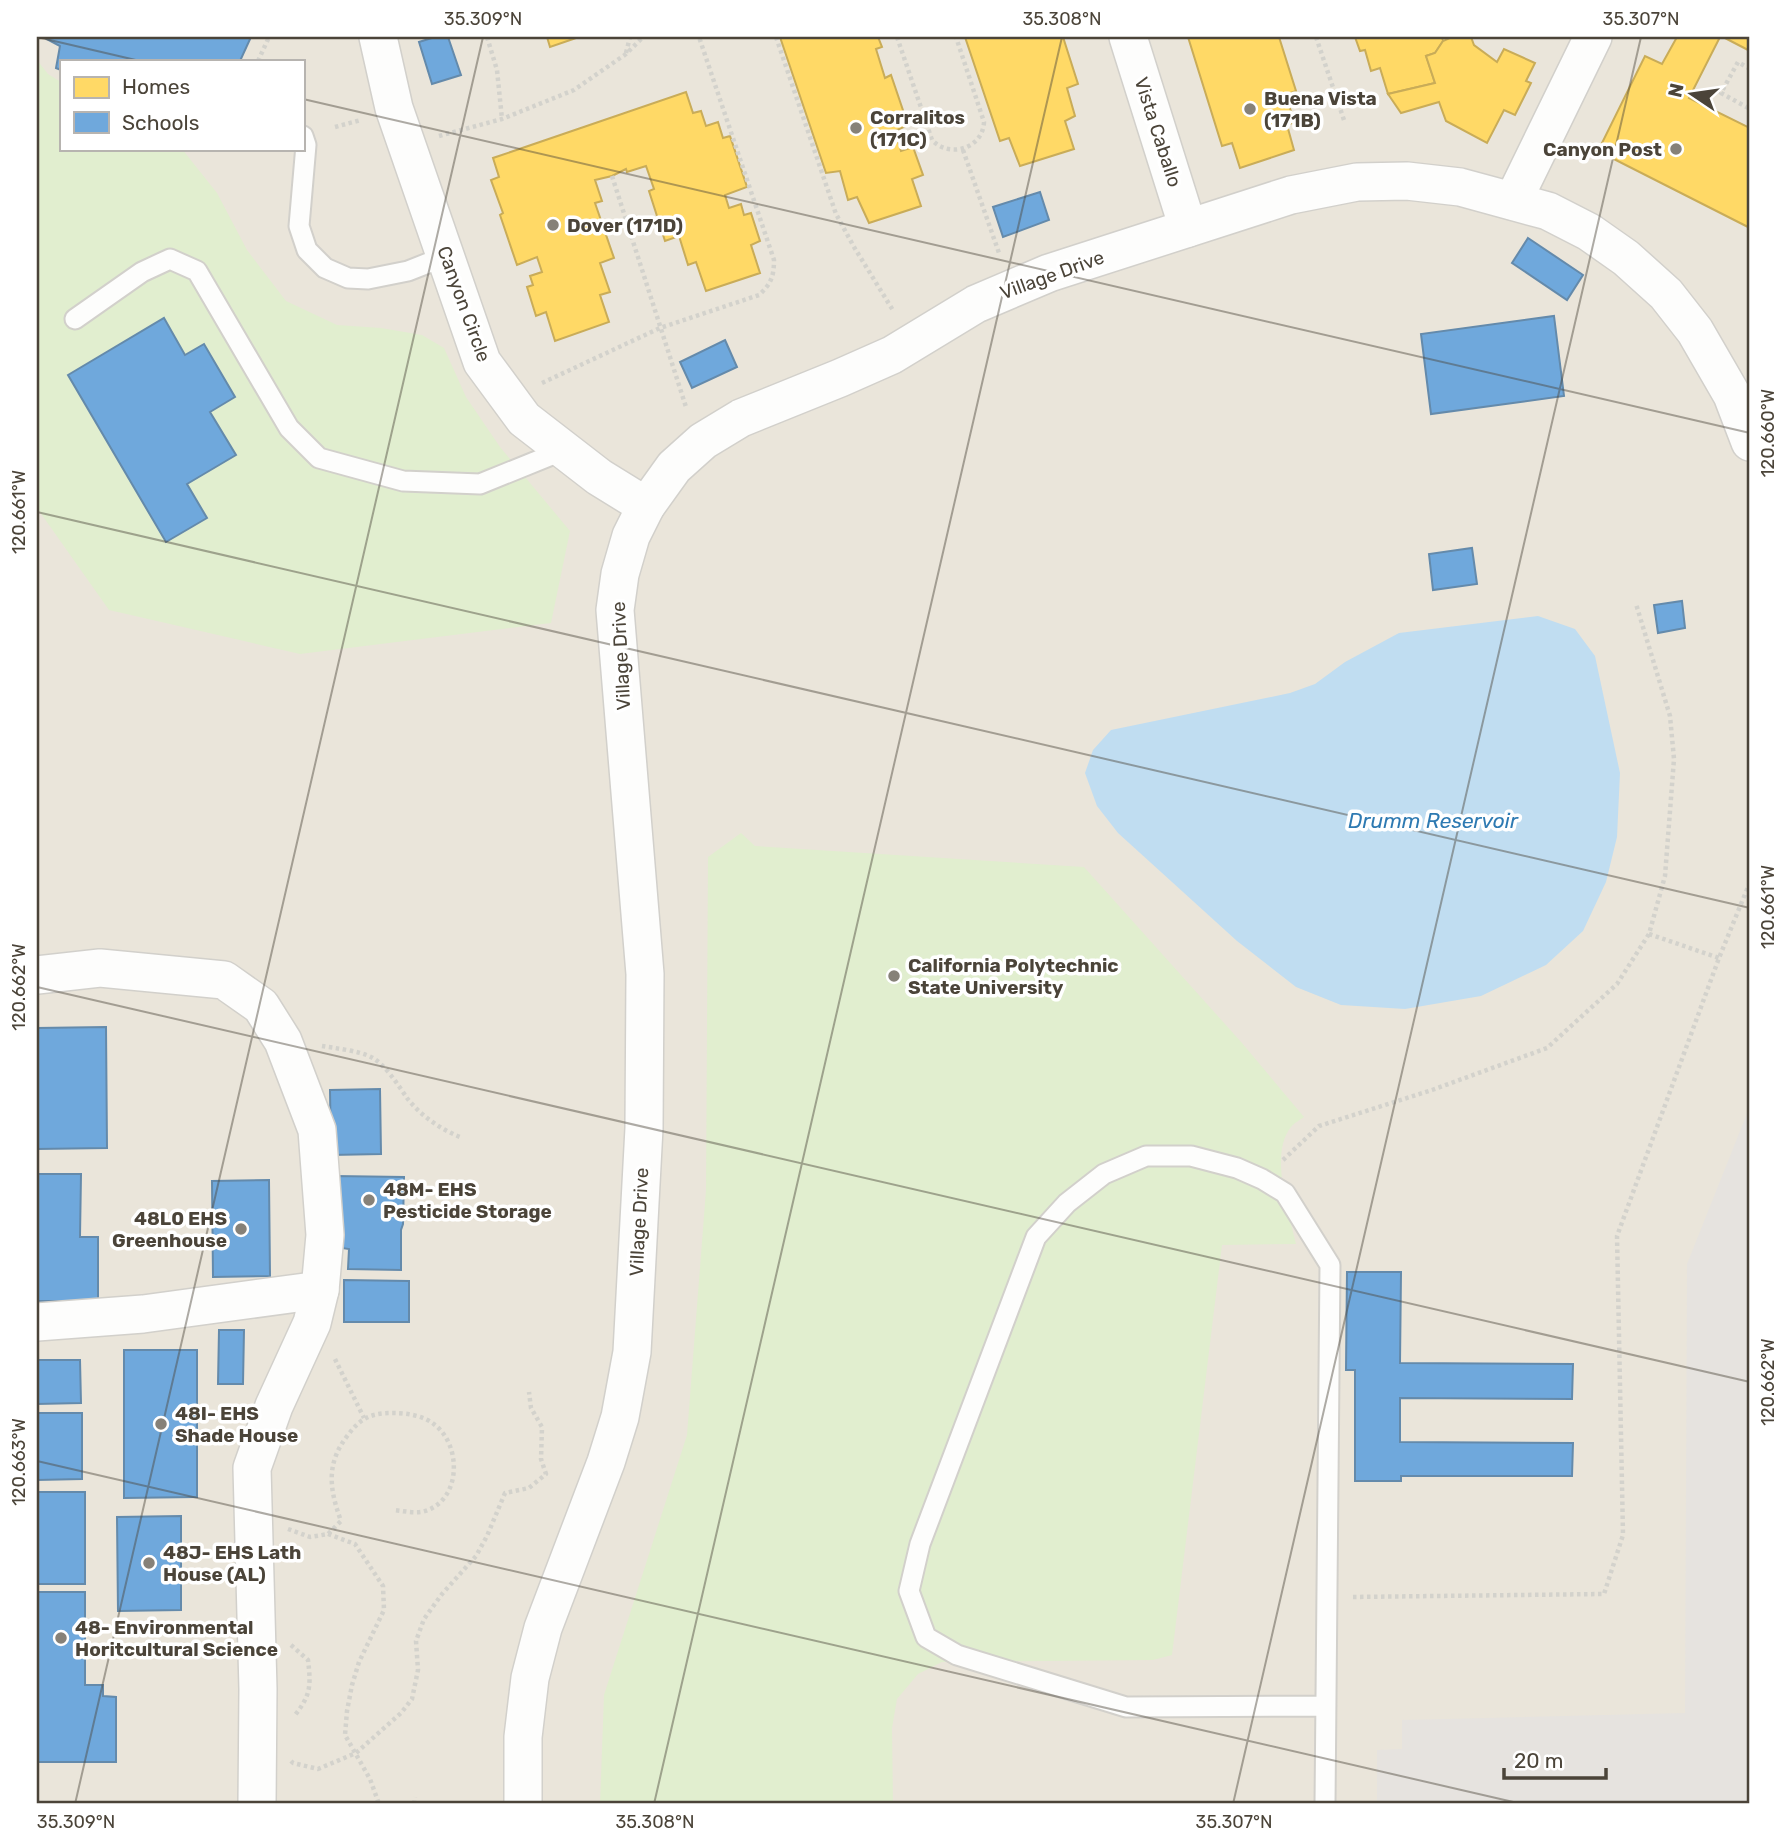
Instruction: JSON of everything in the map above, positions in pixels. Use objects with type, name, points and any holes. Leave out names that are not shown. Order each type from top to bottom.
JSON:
[{"type":"street","name":"Canyon Circle","points":[[378,37],[394,108],[482,362],[524,419],[599,477],[646,506]]},
{"type":"street","name":"Vista Caballo","points":[[1128,37],[1188,228]]},
{"type":"street","points":[[1513,201],[1593,37]]},
{"type":"street","name":"Village Drive","points":[[523,1804],[523,1737],[530,1678],[543,1628],[620,1418],[632,1352],[644,1128],[645,974],[615,610],[620,574],[631,536],[646,506],[674,467],[703,441],[741,418],[891,355],[976,304],[1013,288],[1049,273],[1291,195],[1357,182],[1407,181],[1460,187],[1548,211],[1589,232],[1626,258],[1666,295],[1696,331],[1741,391],[1750,442]]},
{"type":"street","points":[[37,975],[100,968],[224,980],[261,1006],[283,1041],[317,1130],[325,1235],[316,1307],[274,1406],[252,1468],[258,1689],[257,1804]]},
{"type":"street","points":[[37,1322],[143,1314],[316,1307]]},
{"type":"lane","points":[[304,139],[306,145],[299,226],[307,250],[324,268],[348,278],[368,279],[408,271],[446,256]]},
{"type":"lane","points":[[75,319],[142,272],[170,259],[197,271],[289,428],[319,458],[403,481],[480,484],[564,450]]},
{"type":"lane","points":[[1325,1804],[1328,1597],[1330,1265],[1284,1193],[1262,1179],[1237,1168],[1191,1156],[1146,1156],[1104,1174],[1067,1203],[1036,1237],[920,1544],[909,1591],[926,1637],[957,1655],[1126,1707],[1326,1706]]},
{"type":"path","points":[[258,60],[269,37]]},
{"type":"path","points":[[487,37],[497,70],[502,119]]},
{"type":"path","points":[[626,54],[630,37]]},
{"type":"path","points":[[434,137],[502,119],[574,90],[626,54],[643,37]]},
{"type":"path","points":[[540,384],[660,328],[759,295],[769,285],[774,274],[774,260],[699,37]]},
{"type":"path","points":[[776,37],[836,214],[894,312]]},
{"type":"path","points":[[897,37],[932,140],[946,148],[963,150],[979,137],[984,122],[956,37]]},
{"type":"path","points":[[1316,37],[1345,123]]},
{"type":"path","points":[[1750,69],[1738,62],[1721,93],[1750,109]]},
{"type":"path","points":[[335,127],[371,117]]},
{"type":"path","points":[[963,150],[999,253]]},
{"type":"path","points":[[612,176],[686,407]]},
{"type":"path","points":[[1262,1179],[1319,1126],[1432,1090],[1547,1048],[1617,984],[1650,934],[1665,876],[1674,759],[1670,716],[1636,604]]},
{"type":"path","points":[[1328,1597],[1604,1594],[1623,1535],[1617,1236],[1719,958],[1750,885]]},
{"type":"path","points":[[1650,934],[1719,958]]},
{"type":"path","points":[[283,1041],[371,1057],[393,1077],[409,1101],[419,1110],[439,1126],[460,1137]]},
{"type":"path","points":[[316,1307],[337,1362],[364,1418]]},
{"type":"path","points":[[289,1757],[293,1763],[318,1769],[356,1753],[401,1713],[412,1699],[418,1670],[416,1641],[424,1619],[476,1556],[505,1493],[529,1488],[546,1474],[541,1458],[542,1427],[531,1408],[529,1392]]},
{"type":"path","points":[[328,1534],[341,1521],[330,1478],[334,1458],[342,1442],[357,1423],[364,1418],[383,1413],[411,1415],[435,1425],[449,1441],[453,1452],[454,1474],[442,1502],[423,1512],[394,1510]]},
{"type":"path","points":[[281,1519],[289,1529],[310,1537],[328,1534],[355,1544],[383,1586],[383,1610],[359,1662],[352,1685],[345,1735],[370,1779],[379,1804]]},
{"type":"path","points":[[288,1642],[308,1660],[311,1679],[306,1701],[289,1722]]},
{"type":"path","points":[[414,1804],[415,1797]]},
{"type":"shaded area","name":"California Polytechnic State University","points":[[37,37],[1750,37],[1750,1804],[37,1804]]},
{"type":"shaded area","points":[[1750,1106],[1750,1804],[1377,1804],[1377,1750],[1402,1749],[1402,1720],[1685,1713],[1687,1264]]},
{"type":"green space","points":[[37,60],[48,74],[60,81],[60,150],[183,150],[217,193],[247,250],[286,301],[337,325],[381,328],[422,335],[444,348],[466,397],[500,447],[570,531],[551,623],[300,654],[109,610],[37,508]]},
{"type":"green space","points":[[741,833],[755,846],[1084,867],[1242,1043],[1304,1117],[1291,1127],[1282,1152],[1283,1184],[1296,1244],[1222,1245],[1172,1655],[1153,1660],[942,1662],[918,1674],[897,1699],[892,1728],[893,1804],[600,1804],[604,1695],[687,1435],[706,1190],[708,857]]},
{"type":"water","name":"Drumm Reservoir","points":[[1538,616],[1575,629],[1595,656],[1620,773],[1617,837],[1606,882],[1583,931],[1546,965],[1481,996],[1405,1009],[1341,1005],[1296,987],[1237,941],[1118,833],[1097,806],[1085,773],[1093,750],[1111,730],[1290,693],[1315,684],[1345,662],[1399,633]]},
{"type":"building: Homes","points":[[547,37],[579,37],[550,47]]},
{"type":"building: Homes","name":"Corralitos (171C)","points":[[780,37],[878,37],[882,47],[876,49],[885,78],[891,75],[908,125],[895,131],[901,151],[913,147],[923,175],[912,179],[921,206],[869,223],[857,197],[848,200],[840,171],[826,173]]},
{"type":"building: Homes","name":"Corralitos (171C)","points":[[965,37],[1063,37],[1078,84],[1067,88],[1075,116],[1065,121],[1074,149],[1020,166],[1009,138],[1000,141]]},
{"type":"building: Homes","name":"Buena Vista (171B)","points":[[1188,37],[1279,37],[1296,91],[1285,95],[1295,122],[1287,125],[1294,150],[1240,168],[1232,143],[1222,146]]},
{"type":"building: Homes","name":"Buena Vista (171B)","points":[[1355,37],[1442,37],[1443,41],[1435,53],[1426,56],[1435,83],[1388,94],[1380,68],[1371,71],[1365,50],[1360,51]]},
{"type":"building: Homes","points":[[1452,37],[1471,37],[1474,45],[1497,62],[1504,49],[1535,63],[1526,81],[1531,83],[1515,115],[1504,110],[1487,143],[1446,121],[1439,102],[1401,113],[1388,94],[1435,83],[1426,56],[1435,53],[1443,41]]},
{"type":"building: Homes","points":[[1677,37],[1720,37],[1689,98],[1750,128],[1750,228],[1598,151],[1645,56],[1662,64]]},
{"type":"building: Homes","points":[[1723,37],[1750,37],[1750,51]]},
{"type":"building: Homes","name":"Dover (171D)","points":[[686,92],[693,113],[701,111],[706,126],[718,122],[723,138],[730,136],[747,187],[725,195],[729,208],[741,204],[744,215],[751,213],[760,241],[751,245],[760,273],[706,291],[696,262],[688,265],[679,236],[665,241],[649,191],[654,189],[646,166],[627,172],[626,169],[595,180],[602,201],[595,203],[614,258],[600,263],[610,292],[600,295],[609,322],[555,341],[546,312],[536,316],[527,287],[533,285],[530,276],[542,272],[537,257],[517,265],[500,215],[503,213],[491,180],[499,177],[493,158]]},
{"type":"building: Schools","points":[[43,37],[251,37],[240,60],[60,60],[60,70],[56,68],[60,46]]},
{"type":"building: Schools","points":[[435,37],[448,37],[461,75],[432,84],[419,42]]},
{"type":"building: Schools","points":[[1040,192],[1049,220],[1003,237],[993,207]]},
{"type":"building: Schools","points":[[1528,238],[1583,275],[1567,300],[1512,263]]},
{"type":"building: Schools","points":[[1554,316],[1564,396],[1431,414],[1421,334]]},
{"type":"building: Schools","points":[[164,318],[185,355],[204,344],[235,397],[210,412],[236,455],[187,484],[207,518],[166,542],[68,375]]},
{"type":"building: Schools","points":[[725,340],[737,367],[692,388],[680,362]]},
{"type":"building: Schools","points":[[1472,548],[1477,584],[1433,590],[1429,554]]},
{"type":"building: Schools","points":[[1682,601],[1685,628],[1658,633],[1654,605]]},
{"type":"building: Schools","points":[[106,1027],[107,1148],[37,1149],[37,1028]]},
{"type":"building: Schools","points":[[380,1089],[381,1154],[331,1155],[330,1090]]},
{"type":"building: Schools","points":[[37,1174],[81,1174],[80,1237],[98,1237],[98,1301],[37,1301]]},
{"type":"building: Schools","name":"48M- EHS Pesticide Storage","points":[[334,1176],[404,1177],[401,1270],[348,1269],[349,1249],[335,1247]]},
{"type":"building: Schools","name":"48L0 EHS Greenhouse","points":[[269,1180],[270,1276],[213,1277],[212,1181]]},
{"type":"building: Schools","points":[[1347,1272],[1401,1272],[1400,1363],[1573,1364],[1572,1399],[1400,1398],[1400,1442],[1573,1443],[1572,1476],[1401,1476],[1401,1481],[1355,1481],[1355,1370],[1346,1370]]},
{"type":"building: Schools","points":[[344,1280],[409,1281],[409,1322],[344,1322]]},
{"type":"building: Schools","points":[[219,1330],[244,1330],[243,1384],[218,1384]]},
{"type":"building: Schools","name":"48I- EHS Shade House","points":[[124,1350],[197,1350],[197,1497],[124,1498]]},
{"type":"building: Schools","points":[[37,1360],[80,1360],[81,1403],[37,1404]]},
{"type":"building: Schools","points":[[37,1413],[82,1413],[82,1479],[37,1480]]},
{"type":"building: Schools","name":"48- Environmental Horitcultural Science","points":[[37,1492],[85,1492],[85,1584],[37,1584]]},
{"type":"building: Schools","name":"48J- EHS Lath House (AL)","points":[[181,1516],[181,1610],[118,1611],[117,1517]]},
{"type":"building: Schools","name":"48- Environmental Horitcultural Science","points":[[37,1592],[85,1592],[85,1685],[103,1685],[103,1696],[116,1697],[116,1762],[37,1762]]},
{"type":"place","name":"Buena Vista (171B)","points":[[1250,109]]},
{"type":"place","name":"Corralitos (171C)","points":[[856,128]]},
{"type":"place","name":"Canyon Post","points":[[1676,149]]},
{"type":"place","name":"Dover (171D)","points":[[553,225]]},
{"type":"place","name":"California Polytechnic State University","points":[[894,976]]},
{"type":"place","name":"48M- EHS Pesticide Storage","points":[[369,1200]]},
{"type":"place","name":"48L0 EHS Greenhouse","points":[[241,1229]]},
{"type":"place","name":"48I- EHS Shade House","points":[[161,1424]]},
{"type":"place","name":"48J- EHS Lath House (AL)","points":[[149,1563]]},
{"type":"place","name":"48- Environmental Horitcultural Science","points":[[61,1638]]}]
